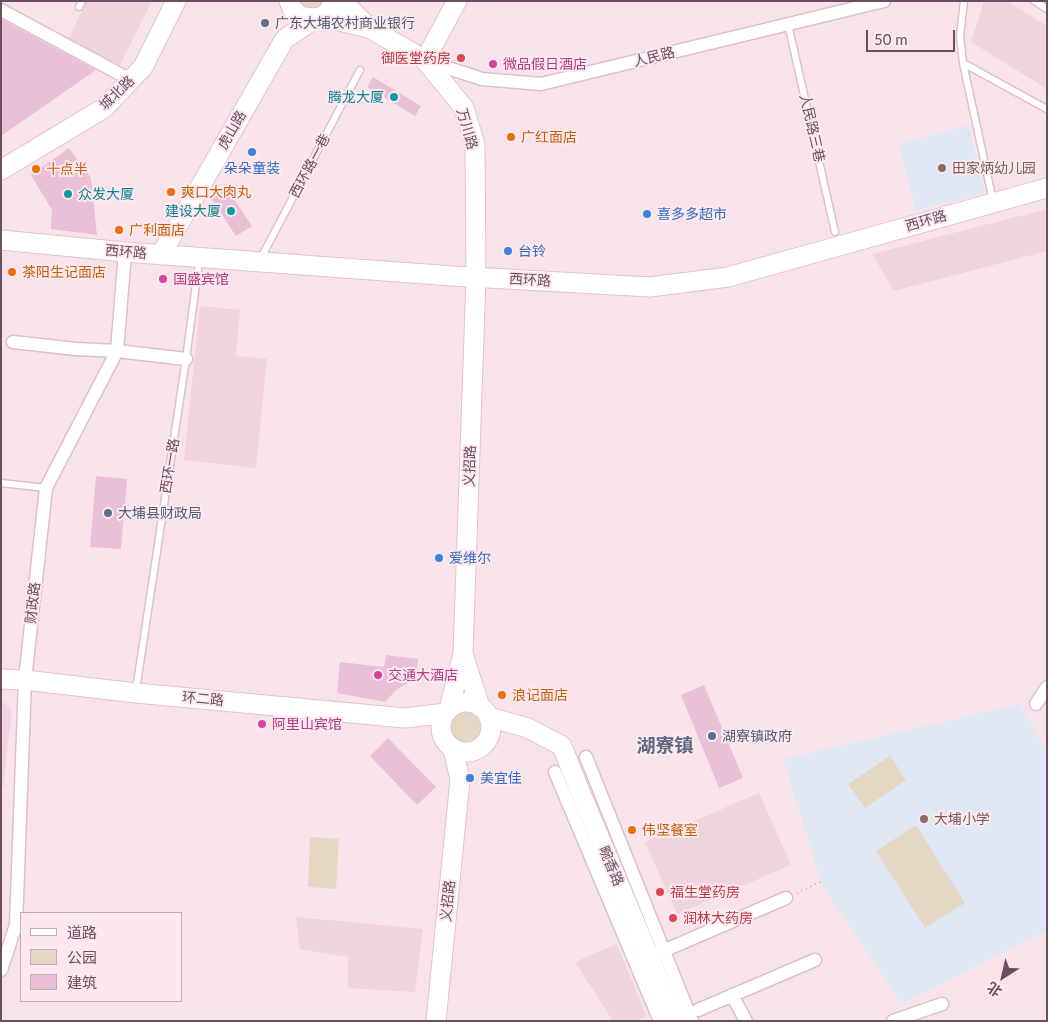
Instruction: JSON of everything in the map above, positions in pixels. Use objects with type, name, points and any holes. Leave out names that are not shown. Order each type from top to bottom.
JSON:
[{"type":"main road","name":"城北路","points":[[1,170],[104,108],[143,67],[176,1]]},
{"type":"main road","name":"虎山路","points":[[161,255],[286,38],[327,13],[334,1]]},
{"type":"main road","points":[[342,1],[369,28],[425,60],[457,1]]},
{"type":"main road","points":[[290,4],[300,16],[318,17],[369,28]]},
{"type":"main road","points":[[286,38],[290,4]]},
{"type":"main road","name":"万川路","points":[[425,60],[464,108],[475,144],[476,278]]},
{"type":"main road","name":"西环路","points":[[1,240],[161,255],[476,278],[650,287],[728,277],[1047,188]]},
{"type":"main road","name":"义招路","points":[[463,654],[476,278]]},
{"type":"main road","points":[[460,780],[448,743],[442,734],[441,726],[463,654]]},
{"type":"main road","points":[[460,780],[480,748],[486,744],[490,737],[491,729],[491,721],[485,712],[463,654]]},
{"type":"main road","name":"环二路","points":[[1,679],[405,718]]},
{"type":"main road","points":[[405,718],[447,711],[460,703],[467,702],[475,704],[485,712]]},
{"type":"main road","name":"畹香路","points":[[485,712],[528,728],[562,746],[577,784],[656,954],[676,1021]]},
{"type":"main road","points":[[405,718],[448,743],[457,751],[464,752],[472,752],[528,728]]},
{"type":"main road","name":"义招路","points":[[436,1021],[460,780]]},
{"type":"street","name":"人民路","points":[[425,60],[482,79],[541,84],[884,1]]},
{"type":"street","points":[[1,10],[131,80]]},
{"type":"street","name":"财政路","points":[[1,970],[16,925],[25,680],[46,488],[117,350],[125,252]]},
{"type":"street","points":[[13,342],[76,349],[117,350],[186,359]]},
{"type":"street","points":[[1036,704],[1047,688]]},
{"type":"street","points":[[586,757],[656,954],[695,1015],[732,995],[815,960]]},
{"type":"street","points":[[555,772],[660,1021]]},
{"type":"street","points":[[656,954],[786,898]]},
{"type":"street","points":[[732,995],[746,1021]]},
{"type":"street","points":[[893,1021],[942,1004]]},
{"type":"lane","points":[[964,1],[960,35],[963,63],[994,203]]},
{"type":"lane","points":[[1034,1],[1047,9]]},
{"type":"lane","name":"人民路三巷","points":[[788,24],[835,232]]},
{"type":"lane","points":[[963,63],[1047,109]]},
{"type":"lane","name":"西环路一巷","points":[[259,262],[360,70]]},
{"type":"lane","name":"西环一路","points":[[136,693],[198,269]]},
{"type":"lane","points":[[1,483],[46,488]]},
{"type":"path","points":[[786,898],[822,881]]},
{"type":"shaded area","points":[[87,1],[152,1],[120,65],[68,39]]},
{"type":"shaded area","points":[[984,1],[1007,1],[1047,26],[1047,89],[971,42]]},
{"type":"shaded area","name":"田家炳幼儿园","points":[[969,125],[985,192],[916,211],[899,144]]},
{"type":"shaded area","points":[[1047,209],[1047,251],[894,291],[872,254]]},
{"type":"shaded area","points":[[200,306],[240,310],[236,356],[267,359],[256,468],[184,460]]},
{"type":"shaded area","points":[[1,701],[12,709],[3,788],[1,788]]},
{"type":"shaded area","name":"大埔小学","points":[[1020,704],[1047,753],[1047,930],[902,1004],[823,888],[783,759]]},
{"type":"shaded area","points":[[759,793],[791,865],[677,914],[645,842]]},
{"type":"shaded area","points":[[296,917],[423,929],[415,992],[348,988],[348,957],[300,949]]},
{"type":"shaded area","points":[[617,944],[646,1015],[638,1021],[613,1021],[575,962]]},
{"type":"green space","points":[[297,1],[325,1],[321,8],[307,12]]},
{"type":"green space","points":[[466,711],[472,712],[477,716],[481,721],[481,733],[477,738],[472,742],[466,743],[460,742],[455,738],[451,733],[450,727],[451,721],[455,716],[460,712]]},
{"type":"green space","points":[[890,756],[906,780],[865,808],[848,784]]},
{"type":"green space","points":[[916,825],[965,903],[925,928],[876,851]]},
{"type":"green space","points":[[310,837],[339,839],[336,889],[308,887]]},
{"type":"building","points":[[1,19],[96,70],[1,136]]},
{"type":"building","name":"腾龙大厦","points":[[373,77],[421,106],[415,116],[367,87]]},
{"type":"building","name":"众发大厦","points":[[69,148],[91,178],[97,235],[51,229],[52,210],[31,175]]},
{"type":"building","name":"建设大厦","points":[[225,186],[252,226],[236,236],[210,197]]},
{"type":"building","name":"大埔县财政局","points":[[96,476],[127,479],[121,549],[90,547]]},
{"type":"building","name":"交通大酒店","points":[[386,655],[418,659],[416,682],[408,683],[396,690],[385,702],[337,693],[340,662],[384,667]]},
{"type":"building","name":"湖寮镇政府","points":[[704,685],[743,778],[719,788],[681,695]]},
{"type":"building","points":[[388,738],[436,787],[417,805],[370,756]]},
{"type":"place","name":"广东大埔农村商业银行","points":[[265,23]]},
{"type":"place","name":"御医堂药房","points":[[461,58]]},
{"type":"place","name":"微品假日酒店","points":[[493,64]]},
{"type":"place","name":"腾龙大厦","points":[[394,97]]},
{"type":"place","name":"广红面店","points":[[511,137]]},
{"type":"place","name":"朵朵童装","points":[[252,152]]},
{"type":"place","name":"田家炳幼儿园","points":[[942,168]]},
{"type":"place","name":"十点半","points":[[36,169]]},
{"type":"place","name":"爽口大肉丸","points":[[171,192]]},
{"type":"place","name":"众发大厦","points":[[68,194]]},
{"type":"place","name":"建设大厦","points":[[231,211]]},
{"type":"place","name":"喜多多超市","points":[[647,214]]},
{"type":"place","name":"广利面店","points":[[119,230]]},
{"type":"place","name":"台铃","points":[[508,251]]},
{"type":"place","name":"茶阳生记面店","points":[[12,272]]},
{"type":"place","name":"国盛宾馆","points":[[163,279]]},
{"type":"place","name":"大埔县财政局","points":[[108,513]]},
{"type":"place","name":"爱维尔","points":[[439,558]]},
{"type":"place","name":"交通大酒店","points":[[378,675]]},
{"type":"place","name":"浪记面店","points":[[502,695]]},
{"type":"place","name":"阿里山宾馆","points":[[262,724]]},
{"type":"place","name":"湖寮镇政府","points":[[712,736]]},
{"type":"place","name":"美宜佳","points":[[470,778]]},
{"type":"place","name":"大埔小学","points":[[924,819]]},
{"type":"place","name":"伟坚餐室","points":[[632,830]]},
{"type":"place","name":"福生堂药房","points":[[660,892]]},
{"type":"place","name":"润林大药房","points":[[673,918]]},
{"type":"district","name":"湖寮镇","points":[[665,746]]}]
